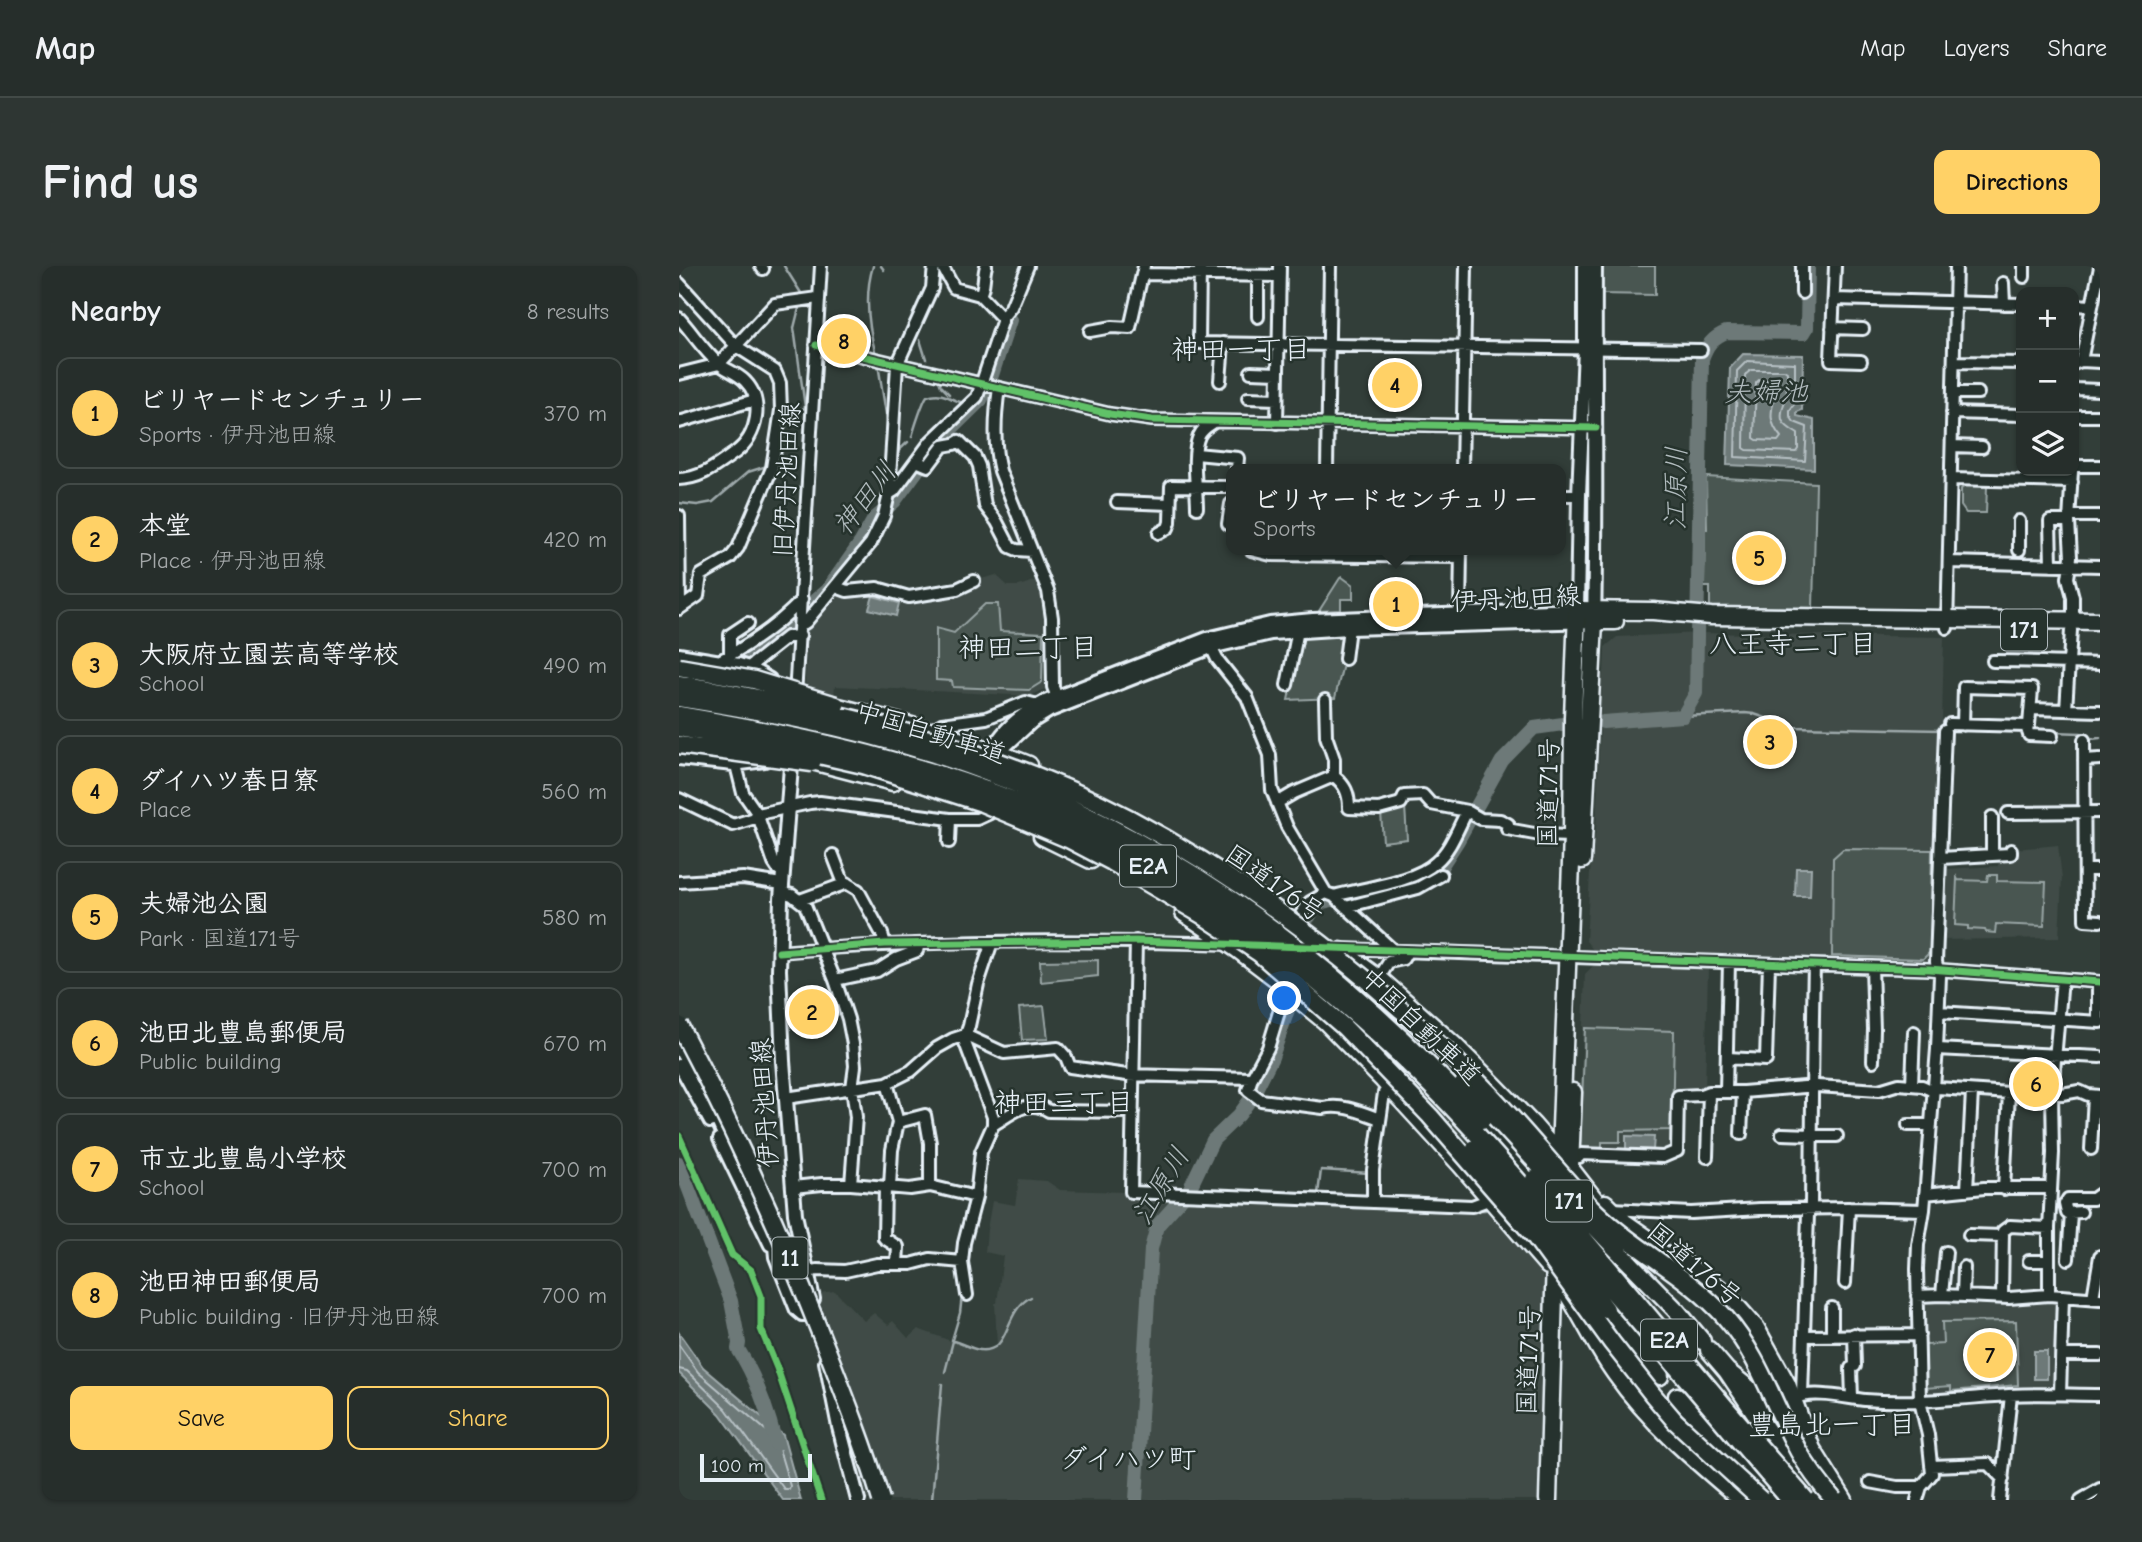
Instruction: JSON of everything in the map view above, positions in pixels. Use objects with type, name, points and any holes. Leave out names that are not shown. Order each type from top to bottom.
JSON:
[{"type":"highway","name":"171","points":[[1585,615],[1653,611],[1947,623],[2072,625],[2100,621]]},
{"type":"highway","name":"国道171号","points":[[1557,1500],[1572,1165],[1572,836],[1576,645],[1585,615]]},
{"type":"highway","name":"国道171号","points":[[1548,1500],[1555,1276],[1572,1165],[1561,1119],[1572,957],[1585,615]]},
{"type":"highway","name":"171","points":[[2072,625],[2100,631]]},
{"type":"highway","points":[[679,667],[780,687],[988,754]]},
{"type":"highway","points":[[679,675],[733,685],[796,692],[930,731],[1083,788],[1177,836],[1299,917],[1381,980],[1454,1045],[1534,1125],[1624,1222],[1724,1291],[1756,1328],[1797,1397],[1795,1426]]},
{"type":"highway","name":"国道176号","points":[[679,684],[843,716],[988,754],[1116,812],[1175,844],[1271,907],[1366,981],[1418,1026],[1523,1128],[1606,1221],[1691,1285],[1724,1316],[1752,1354],[1795,1426],[1808,1467],[1834,1500]]},
{"type":"highway","name":"中国自動車道","points":[[679,698],[771,714],[879,739],[986,772],[1125,834],[1246,908],[1311,967],[1415,1051],[1482,1120],[1806,1500]]},
{"type":"highway","name":"中国自動車道","points":[[679,715],[781,733],[874,754],[1027,806],[1078,828],[1170,878],[1311,967],[1472,1129],[1790,1500]]},
{"type":"highway","points":[[679,728],[863,765],[958,794],[1068,839],[1159,889],[1259,953],[1344,1027],[1390,1073],[1500,1195],[1559,1269],[1632,1369],[1675,1421],[1761,1500]]},
{"type":"highway","points":[[679,737],[854,771],[989,813],[1109,869],[1196,920],[1231,944],[1318,1015],[1383,1080],[1491,1199],[1555,1276],[1616,1374],[1674,1441],[1742,1500]]},
{"type":"highway","points":[[679,745],[839,767],[958,794]]},
{"type":"highway","points":[[1311,967],[1457,1079],[1517,1140],[1590,1222],[1677,1311],[1727,1371],[1776,1444],[1822,1500]]},
{"type":"highway","points":[[1311,967],[1465,1137],[1562,1250],[1672,1391],[1774,1500]]},
{"type":"highway","name":"11","points":[[679,1025],[776,1224],[847,1399],[881,1500]]},
{"type":"highway","name":"11","points":[[679,1049],[767,1228],[819,1355],[871,1500]]},
{"type":"highway","points":[[1534,1125],[1551,1125],[1561,1119]]},
{"type":"highway","points":[[1572,1165],[1598,1203],[1623,1226],[1682,1267],[1731,1310],[1760,1351],[1795,1426],[1844,1500]]},
{"type":"highway","points":[[1579,1312],[1631,1382],[1671,1427],[1754,1500]]},
{"type":"highway","points":[[1727,1371],[1795,1426]]},
{"type":"highway","points":[[1672,1391],[1691,1419],[1700,1453],[1709,1472]]},
{"type":"main road","name":"伊丹池田線","points":[[1585,266],[1597,476],[1585,615]]},
{"type":"main road","name":"伊丹池田線","points":[[1585,615],[1579,495],[1581,428],[1595,266]]},
{"type":"main road","name":"伊丹池田線","points":[[988,754],[999,738],[1038,705],[1058,701],[1209,643],[1270,624],[1460,614],[1585,615]]},
{"type":"main road","name":"伊丹池田線","points":[[1209,643],[1299,630],[1551,622],[1585,615]]},
{"type":"main road","name":"伊丹池田線","points":[[796,692],[779,952],[786,1098],[797,1222],[839,1427],[858,1500]]},
{"type":"main road","name":"伊丹池田線","points":[[937,796],[988,754],[1007,744],[1058,701]]},
{"type":"street","points":[[888,503],[897,365],[932,288],[934,266]]},
{"type":"street","points":[[942,266],[954,288],[980,295],[1005,316]]},
{"type":"street","points":[[980,295],[986,266]]},
{"type":"street","points":[[1028,266],[1005,316],[990,385],[996,411],[1000,471],[1048,591],[1052,618],[1053,687],[1058,701]]},
{"type":"street","points":[[1327,464],[1330,266]]},
{"type":"street","points":[[1462,464],[1466,266]]},
{"type":"street","points":[[1802,266],[1802,293]]},
{"type":"street","points":[[1835,266],[1831,360],[1861,361]]},
{"type":"street","points":[[1947,623],[1956,266]]},
{"type":"street","name":"旧伊丹池田線","points":[[796,692],[820,267]]},
{"type":"street","points":[[2079,358],[2100,267]]},
{"type":"street","points":[[1090,331],[1112,327],[1130,328],[1143,270],[1200,270],[1258,276],[1280,271],[1277,423]]},
{"type":"street","points":[[1200,270],[1199,343],[1701,349]]},
{"type":"street","points":[[1258,276],[1258,317]]},
{"type":"street","points":[[679,283],[736,346],[769,366],[778,377],[781,411],[772,468],[737,551],[701,575],[698,596],[680,608]]},
{"type":"street","points":[[2003,284],[2004,304]]},
{"type":"street","points":[[679,374],[719,364],[775,304],[818,298]]},
{"type":"street","points":[[1834,299],[2016,304]]},
{"type":"street","points":[[2079,305],[2092,306]]},
{"type":"street","points":[[679,317],[719,364],[743,379],[751,388],[757,412],[751,437],[744,446],[706,474],[692,479],[679,479]]},
{"type":"street","points":[[1832,328],[1863,329]]},
{"type":"street","points":[[1220,381],[1223,343]]},
{"type":"street","points":[[816,345],[1110,414],[1152,420],[1596,428]]},
{"type":"street","points":[[1954,362],[2016,363]]},
{"type":"street","points":[[2079,362],[2100,362]]},
{"type":"street","points":[[1251,372],[1278,373]]},
{"type":"street","points":[[744,666],[800,627],[836,587],[871,543],[894,491],[920,463],[930,441],[990,385]]},
{"type":"street","points":[[2079,389],[2100,390]]},
{"type":"street","points":[[1953,393],[1978,393]]},
{"type":"street","points":[[1248,398],[1277,399]]},
{"type":"street","points":[[679,422],[755,400]]},
{"type":"street","points":[[1952,413],[2016,415]]},
{"type":"street","points":[[2079,416],[2100,416]]},
{"type":"street","points":[[1197,508],[1198,438],[1203,428],[1215,422]]},
{"type":"street","points":[[920,463],[927,466],[943,446],[959,441],[975,457],[979,466],[985,506],[1010,547],[1032,551]]},
{"type":"street","points":[[1952,446],[1982,447]]},
{"type":"street","points":[[1196,454],[1238,458],[1237,464]]},
{"type":"street","points":[[2079,466],[2100,466]]},
{"type":"street","points":[[1951,479],[2030,476]]},
{"type":"street","points":[[2066,710],[2073,597],[2069,578],[2072,476]]},
{"type":"street","points":[[1159,533],[1168,528],[1171,486],[1226,487]]},
{"type":"street","points":[[1566,495],[1579,495]]},
{"type":"street","points":[[1117,502],[1170,504]]},
{"type":"street","points":[[679,516],[680,608]]},
{"type":"street","points":[[2051,565],[2050,521],[2100,516]]},
{"type":"street","points":[[2019,521],[2019,557]]},
{"type":"street","points":[[1460,614],[1461,555]]},
{"type":"street","points":[[1949,562],[2019,557],[2051,565],[2100,566]]},
{"type":"street","points":[[836,587],[847,591],[877,589],[909,597],[957,589],[974,581]]},
{"type":"street","points":[[725,659],[747,646],[802,602]]},
{"type":"street","points":[[1551,622],[1568,630],[1576,645]]},
{"type":"street","points":[[725,659],[730,635],[748,623]]},
{"type":"street","points":[[1345,659],[1349,628]]},
{"type":"street","points":[[1287,685],[1299,630]]},
{"type":"street","points":[[1209,643],[1217,659],[1247,697],[1270,755],[1272,790],[1287,827],[1336,899],[1395,952]]},
{"type":"street","points":[[679,654],[725,659],[796,692]]},
{"type":"street","points":[[1993,661],[2100,664]]},
{"type":"street","points":[[1917,1500],[1921,1487],[1932,1474],[1928,1435],[1920,1401],[1918,1245],[1924,1210],[1937,1049],[1940,976],[1936,962],[1948,727],[2029,725],[2032,689],[1965,687],[1963,725]]},
{"type":"street","points":[[1325,700],[1325,736],[1334,759],[1334,776],[1349,794],[1349,808],[1379,809],[1401,803],[1404,796],[1423,795],[1431,804],[1468,811],[1481,819],[1500,820],[1508,824],[1507,829],[1540,835],[1572,836]]},
{"type":"street","points":[[930,731],[942,724],[986,719],[1025,702],[1038,705]]},
{"type":"street","points":[[2031,709],[2100,711]]},
{"type":"street","points":[[2026,726],[2029,736],[2052,736]]},
{"type":"street","points":[[2084,740],[2085,920],[2100,921]]},
{"type":"street","points":[[679,759],[736,765],[792,758]]},
{"type":"street","points":[[2084,760],[2100,759]]},
{"type":"street","points":[[736,765],[744,795],[758,816],[782,882],[805,905],[848,1019],[855,1066],[852,1088],[856,1117],[851,1184]]},
{"type":"street","points":[[1277,803],[1334,776]]},
{"type":"street","points":[[679,799],[733,825],[788,807],[820,802],[950,819],[978,819],[989,813]]},
{"type":"street","points":[[1336,899],[1427,869],[1446,851],[1468,811]]},
{"type":"street","points":[[2059,824],[2061,812]]},
{"type":"street","points":[[2008,813],[2100,812]]},
{"type":"street","points":[[1992,817],[1992,855]]},
{"type":"street","points":[[949,842],[950,819]]},
{"type":"street","points":[[1941,858],[2011,854],[2011,850]]},
{"type":"street","points":[[833,855],[843,881],[858,890],[885,944]]},
{"type":"street","points":[[2085,870],[2100,870]]},
{"type":"street","points":[[1299,917],[1310,902],[1418,888],[1441,874]]},
{"type":"street","points":[[679,882],[743,878],[782,882]]},
{"type":"street","points":[[800,900],[847,883]]},
{"type":"street","points":[[779,952],[885,944],[992,942],[1231,944],[1395,952],[1938,969],[2099,982],[2099,1022],[1939,1012]]},
{"type":"street","points":[[967,1295],[962,1262],[964,1243],[976,1197],[981,1152],[993,1125],[993,1117],[964,1040],[992,942]]},
{"type":"street","points":[[1136,942],[1131,1192],[1472,1206],[1491,1199]]},
{"type":"street","points":[[835,980],[877,971],[917,951],[919,944]]},
{"type":"street","points":[[1382,973],[1389,962],[1403,959],[1407,952]]},
{"type":"street","points":[[1726,1091],[1729,962]]},
{"type":"street","points":[[1727,1058],[1766,1059],[1769,964]]},
{"type":"street","points":[[1814,965],[1811,1204],[1804,1336],[1797,1397],[1831,1471],[1853,1500]]},
{"type":"street","points":[[1872,967],[1873,1061]]},
{"type":"street","points":[[2049,1295],[2052,1094],[2061,979]]},
{"type":"street","points":[[1286,989],[1268,1048],[1248,1088],[1252,1094],[1261,1100],[1323,1108],[1332,1106],[1367,1113],[1380,1119]]},
{"type":"street","points":[[1380,997],[1387,1062]]},
{"type":"street","points":[[1912,1085],[1914,1032]]},
{"type":"street","points":[[786,1098],[887,1083],[911,1071],[937,1048],[965,1035],[1004,1053],[1058,1048],[1070,1067],[1134,1075],[1252,1078]]},
{"type":"street","points":[[679,1049],[724,1138],[753,1170],[771,1214],[775,1257]]},
{"type":"street","points":[[1937,1049],[2100,1057]]},
{"type":"street","points":[[679,1065],[723,1145],[775,1257],[796,1310],[802,1315],[816,1315]]},
{"type":"street","points":[[887,1083],[898,1122],[887,1187],[884,1238],[898,1247],[897,1264]]},
{"type":"street","points":[[1572,1165],[1581,1154],[1663,1157],[1677,1151],[1678,1096],[1789,1087],[1879,1090],[1899,1084],[1931,1090],[2052,1094],[2079,1091],[2088,1096],[2097,1096],[2091,1149]]},
{"type":"street","points":[[1967,1190],[1972,1091]]},
{"type":"street","points":[[1707,1157],[1709,1092]]},
{"type":"street","points":[[1741,1134],[1743,1092]]},
{"type":"street","points":[[1373,1202],[1373,1170],[1384,1093]]},
{"type":"street","points":[[2004,1189],[2009,1093]]},
{"type":"street","points":[[993,1125],[1015,1110],[1040,1106],[1049,1111],[1133,1112]]},
{"type":"street","points":[[898,1122],[925,1115],[930,1143],[930,1186]]},
{"type":"street","points":[[1908,1125],[1931,1125]]},
{"type":"street","points":[[1782,1135],[1837,1136]]},
{"type":"street","points":[[793,1187],[851,1184],[910,1189],[930,1186],[976,1197]]},
{"type":"street","points":[[1925,1194],[2051,1188]]},
{"type":"street","points":[[2068,1259],[2076,1212],[2067,1213],[2065,1203],[2068,1199],[2093,1199],[2100,1194]]},
{"type":"street","points":[[1612,1209],[1691,1213],[1809,1208],[1924,1210]]},
{"type":"street","points":[[1845,1283],[1849,1208]]},
{"type":"street","points":[[2002,1297],[2003,1231],[2010,1226],[2049,1228]]},
{"type":"street","points":[[1969,1235],[2003,1236]]},
{"type":"street","points":[[1942,1295],[1946,1252]]},
{"type":"street","points":[[1917,1296],[2049,1295],[2097,1299],[2100,1256]]},
{"type":"street","points":[[807,1272],[845,1271],[877,1264],[911,1264],[930,1259],[962,1262]]},
{"type":"street","points":[[2029,1261],[2049,1261]]},
{"type":"street","points":[[1963,1296],[1964,1267]]},
{"type":"street","points":[[2060,1394],[2063,1296]]},
{"type":"street","points":[[1832,1308],[1832,1335]]},
{"type":"street","points":[[1852,1398],[1854,1334]]},
{"type":"street","points":[[1804,1336],[1919,1335]]},
{"type":"street","points":[[2062,1355],[2100,1355]]},
{"type":"street","points":[[1797,1397],[1920,1401],[2011,1395],[2100,1395]]},
{"type":"street","points":[[2000,1500],[2011,1395]]},
{"type":"street","points":[[1674,1441],[1699,1471],[1734,1500]]},
{"type":"street","points":[[1931,1466],[1988,1464],[2003,1479]]},
{"type":"street","points":[[1870,1482],[1897,1487],[1921,1487]]},
{"type":"street","points":[[2081,1500],[2100,1489]]},
{"type":"shaded area","points":[[1601,266],[1655,266],[1655,295],[1600,294]]},
{"type":"shaded area","points":[[1706,477],[1816,483],[1813,608],[1710,607],[1710,587],[1704,587]]},
{"type":"shaded area","points":[[1965,486],[1987,486],[1986,513],[1966,513],[1961,506],[1961,489]]},
{"type":"shaded area","points":[[996,575],[1008,586],[1019,586],[1036,580],[1046,615],[1048,685],[1045,689],[1029,696],[835,686],[834,696],[815,693],[805,683],[808,627],[837,592],[878,592],[902,600]]},
{"type":"shaded area","points":[[1340,578],[1353,585],[1353,599],[1341,599],[1341,610],[1319,611]]},
{"type":"shaded area","points":[[985,604],[998,604],[1000,631],[1043,633],[1042,682],[1029,690],[953,687],[952,681],[936,680],[936,628],[954,633]]},
{"type":"shaded area","points":[[1699,633],[1944,637],[1933,959],[1929,958],[1927,962],[1593,950],[1586,941],[1596,828],[1605,647],[1617,637]]},
{"type":"shaded area","points":[[1301,638],[1345,638],[1344,660],[1335,698],[1288,700]]},
{"type":"shaded area","points":[[1405,806],[1407,839],[1383,842],[1381,812]]},
{"type":"shaded area","points":[[2058,845],[2062,878],[2059,938],[1942,940],[1946,869],[1998,866],[1998,857],[2015,849]]},
{"type":"shaded area","points":[[1843,849],[1932,850],[1930,952],[1923,959],[1832,956],[1833,858]]},
{"type":"shaded area","points":[[1988,875],[1997,875],[1997,881],[2046,882],[2044,926],[1996,924],[1995,933],[1955,925],[1957,878],[1987,881]]},
{"type":"shaded area","points":[[1098,960],[1098,976],[1041,982],[1040,961]]},
{"type":"shaded area","points":[[1595,964],[1708,969],[1705,1091],[1676,1094],[1674,1149],[1660,1154],[1578,1152],[1585,974]]},
{"type":"shaded area","points":[[1044,1006],[1048,1039],[1022,1040],[1019,1008]]},
{"type":"shaded area","points":[[1585,1028],[1674,1031],[1672,1130],[1620,1131],[1620,1142],[1602,1142],[1602,1151],[1580,1150]]},
{"type":"shaded area","points":[[1019,1179],[1047,1181],[1060,1190],[1126,1192],[1189,1197],[1192,1200],[1487,1211],[1541,1269],[1545,1288],[1540,1500],[865,1500],[846,1426],[819,1293],[835,1291],[864,1321],[874,1313],[888,1325],[893,1321],[908,1338],[918,1329],[976,1350],[997,1348],[995,1303],[1003,1256],[985,1252],[987,1229],[992,1201],[1015,1205]]},
{"type":"shaded area","points":[[1924,1298],[2058,1298],[2057,1391],[1922,1396],[1919,1319]]},
{"type":"shaded area","points":[[2016,1321],[2018,1385],[1951,1391],[1951,1386],[1925,1388],[1925,1345],[1943,1344],[1942,1322]]},
{"type":"water","name":"夫婦池","points":[[1743,354],[1803,355],[1802,410],[1797,412],[1797,416],[1814,420],[1814,469],[1727,465],[1730,368]]},
{"type":"water","points":[[873,596],[899,603],[896,616],[869,609]]},
{"type":"water","points":[[1796,868],[1811,868],[1810,896],[1795,896]]},
{"type":"water","points":[[1626,1136],[1654,1137],[1653,1150],[1626,1150]]},
{"type":"water","points":[[679,1333],[703,1367],[783,1435],[801,1500],[783,1500],[720,1414],[679,1373]]},
{"type":"water","points":[[2034,1351],[2047,1351],[2047,1379],[2034,1379]]},
{"type":"waterway","points":[[784,266],[801,293]]},
{"type":"waterway","points":[[873,266],[868,310],[876,355]]},
{"type":"waterway","points":[[881,266],[884,270]]},
{"type":"waterway","name":"江原川","points":[[1603,722],[1683,716],[1696,693],[1702,359],[1711,342],[1726,332],[1804,333],[1807,328],[1808,266]]},
{"type":"waterway","points":[[785,408],[805,407],[794,328],[800,304]]},
{"type":"waterway","name":"神田川","points":[[1007,317],[1010,320],[1014,311]]},
{"type":"waterway","name":"神田川","points":[[723,665],[765,643],[828,589],[874,519],[894,502],[939,441],[981,400],[1010,320]]},
{"type":"waterway","points":[[920,340],[926,359]]},
{"type":"waterway","points":[[878,364],[888,426]]},
{"type":"waterway","points":[[938,378],[949,394]]},
{"type":"waterway","points":[[912,437],[927,396],[939,394],[966,403]]},
{"type":"waterway","points":[[895,454],[908,442]]},
{"type":"waterway","points":[[679,503],[697,505],[713,502],[748,472],[767,466]]},
{"type":"waterway","points":[[1683,716],[1745,713],[1793,727],[1941,730]]},
{"type":"waterway","name":"江原川","points":[[1309,917],[1314,908],[1323,902],[1420,881],[1439,870],[1502,761],[1534,728],[1563,724]]},
{"type":"waterway","points":[[1948,730],[1997,730]]},
{"type":"waterway","points":[[2053,732],[2081,733],[2091,739],[2100,738]]},
{"type":"waterway","points":[[1391,941],[1397,944],[1551,949]]},
{"type":"waterway","name":"江原川","points":[[1136,1500],[1151,1249],[1157,1226],[1189,1190],[1213,1140],[1239,1115],[1252,1097],[1272,1057],[1291,1001]]},
{"type":"waterway","name":"神田川","points":[[679,1163],[731,1301],[738,1349],[761,1395],[776,1444]]},
{"type":"waterway","points":[[1318,1194],[1321,1170],[1370,1173]]},
{"type":"waterway","points":[[1475,1210],[1485,1210]]},
{"type":"waterway","points":[[952,1340],[962,1295]]},
{"type":"waterway","points":[[945,1372],[953,1341],[980,1350],[990,1349],[1003,1339],[1015,1312],[1031,1297]]},
{"type":"waterway","points":[[932,1500],[942,1384]]},
{"type":"cycle path","points":[[816,345],[1110,414],[1152,420],[1596,428]]},
{"type":"cycle path","points":[[779,952],[885,944],[1136,941],[1929,969],[2100,982]]},
{"type":"cycle path","points":[[679,1136],[732,1255],[751,1270],[761,1296],[761,1329],[777,1368],[821,1500]]},
{"type":"place","name":"池田神田郵便局","points":[[844,341]]},
{"type":"place","name":"ダイハツ春日寮","points":[[1395,385]]},
{"type":"place","name":"夫婦池公園","points":[[1759,558]]},
{"type":"place","name":"ビリヤードセンチュリー","points":[[1396,604]]},
{"type":"place","name":"大阪府立園芸高等学校","points":[[1770,742]]},
{"type":"place","name":"本堂","points":[[812,1012]]},
{"type":"place","name":"池田北豊島郵便局","points":[[2036,1084]]},
{"type":"place","name":"市立北豊島小学校","points":[[1990,1355]]},
{"type":"district","name":"神田一丁目","points":[[1241,349]]},
{"type":"district","name":"八王寺二丁目","points":[[1793,643]]},
{"type":"district","name":"神田二丁目","points":[[1028,647]]},
{"type":"district","name":"神田三丁目","points":[[1064,1102]]},
{"type":"district","name":"豊島北一丁目","points":[[1832,1424]]},
{"type":"district","name":"ダイハツ町","points":[[1128,1458]]}]
